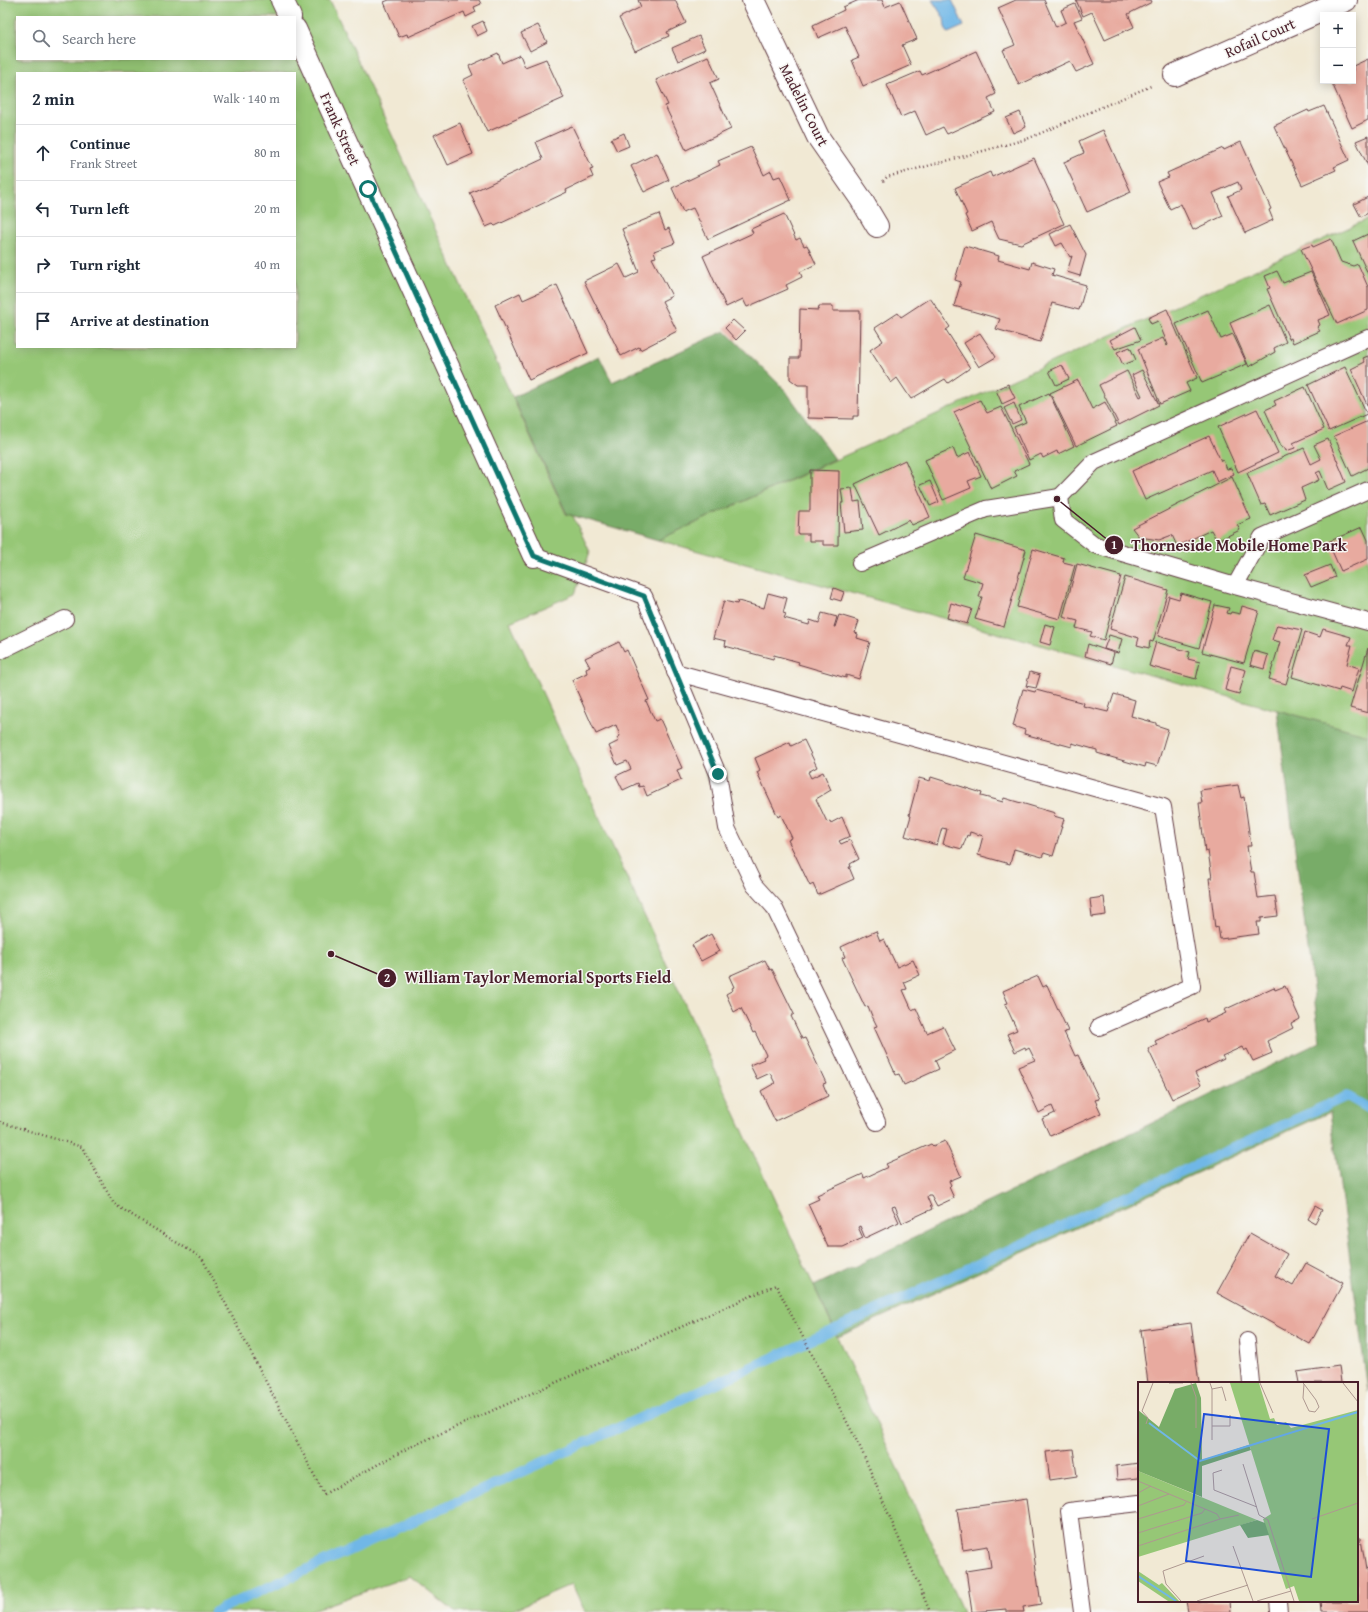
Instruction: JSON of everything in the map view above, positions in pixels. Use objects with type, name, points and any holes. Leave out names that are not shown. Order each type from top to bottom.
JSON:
[{"type":"street","points":[[282,0],[290,16]]},
{"type":"street","name":"Madelin Court","points":[[753,0],[818,138],[861,199],[877,226]]},
{"type":"street","name":"Rofail Court","points":[[1175,76],[1346,0]]},
{"type":"street","name":"Frank Street","points":[[296,31],[534,556]]},
{"type":"lane","points":[[860,563],[986,509],[1060,497],[1094,462],[1368,338]]},
{"type":"lane","points":[[1235,586],[1262,537],[1368,490]]},
{"type":"lane","points":[[1060,497],[1063,520],[1095,545],[1235,586],[1368,622]]},
{"type":"lane","points":[[534,556],[644,596],[718,774],[727,828],[754,886],[774,908],[878,1122]]},
{"type":"lane","points":[[0,651],[66,619]]},
{"type":"lane","points":[[675,672],[1163,808],[1192,986],[1099,1027]]},
{"type":"lane","points":[[1246,1341],[1251,1382]]},
{"type":"lane","points":[[1082,1612],[1069,1511],[1138,1503]]},
{"type":"lane","points":[[1278,1602],[1279,1612]]},
{"type":"path","points":[[861,199],[887,177],[1027,139],[1175,76]]},
{"type":"path","points":[[0,1122],[82,1147],[114,1204],[202,1258],[324,1494],[408,1448],[776,1285],[816,1365],[861,1449],[930,1612]]},
{"type":"green space","points":[[0,0],[330,0],[566,514],[573,516],[590,552],[575,594],[510,622],[963,1612],[585,1612],[572,1584],[508,1612],[455,1612],[410,1576],[306,1612],[0,1612]]},
{"type":"green space","points":[[1368,219],[1368,735],[658,540]]},
{"type":"green space","points":[[725,331],[785,390],[835,459],[658,540],[567,514],[513,397],[599,356],[612,382]]},
{"type":"green space","points":[[1277,710],[1368,735],[1368,1392],[1330,1112],[838,1337],[814,1286],[1320,1042]]},
{"type":"water","points":[[932,0],[952,0],[964,26],[948,33],[945,27],[944,18]]},
{"type":"building","points":[[389,0],[479,0],[481,4],[474,7],[476,12],[466,17],[464,12],[408,37],[407,34],[399,37],[384,2]]},
{"type":"building","points":[[638,0],[675,0],[686,23],[667,32],[669,36],[635,51],[619,18],[641,7]]},
{"type":"building","points":[[859,0],[882,0],[885,7],[900,1],[917,39],[902,45],[911,65],[863,86],[852,60],[859,57],[845,26],[818,38],[813,25],[844,10],[843,7]]},
{"type":"building","points":[[1016,0],[1044,0],[1056,27],[1066,22],[1061,10],[1075,4],[1082,18],[1074,21],[1094,64],[1076,72],[1070,61],[1019,85],[1003,50],[1015,45],[998,8]]},
{"type":"building","points":[[1076,0],[1151,0],[1152,2],[1128,14],[1134,27],[1105,40],[1092,12],[1083,16]]},
{"type":"building","points":[[483,21],[487,31],[477,36],[472,26]]},
{"type":"building","points":[[538,25],[547,42],[530,51],[521,33]]},
{"type":"building","points":[[699,36],[705,49],[678,61],[672,48]]},
{"type":"building","points":[[976,51],[996,94],[988,98],[995,112],[947,134],[943,127],[926,135],[915,111],[901,117],[887,85],[920,71],[922,75]]},
{"type":"building","points":[[498,53],[502,63],[520,55],[525,67],[546,59],[564,98],[487,132],[463,80],[473,75],[469,66]]},
{"type":"building","points":[[708,56],[719,79],[710,83],[731,129],[686,150],[665,106],[668,105],[656,80]]},
{"type":"building","points":[[1368,59],[1368,120],[1352,128],[1332,84],[1356,84],[1356,65]]},
{"type":"building","points":[[1324,106],[1349,160],[1334,167],[1336,170],[1302,185],[1274,126],[1308,110],[1309,112]]},
{"type":"building","points":[[1020,112],[1026,127],[1013,133],[1006,118]]},
{"type":"building","points":[[460,123],[473,154],[448,165],[434,135]]},
{"type":"building","points":[[572,126],[593,169],[590,170],[593,177],[566,190],[567,192],[495,226],[493,224],[486,227],[470,193],[543,159],[536,142]]},
{"type":"building","points":[[1103,130],[1131,192],[1087,212],[1064,162],[1084,153],[1079,141]]},
{"type":"building","points":[[624,133],[629,146],[617,151],[611,139]]},
{"type":"building","points":[[1368,136],[1368,166],[1356,141]]},
{"type":"building","points":[[1241,142],[1271,209],[1269,210],[1273,220],[1245,233],[1228,196],[1241,190],[1238,182],[1213,193],[1223,216],[1193,230],[1181,204],[1170,209],[1157,182],[1169,177],[1167,173],[1223,148],[1224,150]]},
{"type":"building","points":[[751,147],[764,175],[771,171],[774,178],[780,176],[791,200],[708,239],[693,208],[683,212],[672,188],[720,165],[718,161]]},
{"type":"building","points":[[657,153],[669,180],[644,192],[631,166]]},
{"type":"building","points":[[1034,158],[1064,224],[1021,244],[999,239],[991,222],[972,231],[965,215],[967,214],[955,188],[990,172],[992,177]]},
{"type":"building","points":[[1368,197],[1368,213],[1361,217],[1354,204]]},
{"type":"building","points":[[659,214],[665,230],[669,228],[675,243],[654,251],[656,257],[652,258],[672,296],[662,301],[677,331],[640,350],[639,347],[621,356],[584,281],[619,264],[626,278],[639,272],[622,229]]},
{"type":"building","points":[[784,214],[796,240],[800,238],[804,246],[807,245],[816,264],[800,272],[802,277],[786,285],[788,289],[747,307],[743,299],[726,307],[703,256],[753,233],[751,229]]},
{"type":"building","points":[[1070,224],[1086,255],[1080,276],[1067,272],[1072,256],[1070,257],[1062,243],[1056,246],[1050,234]]},
{"type":"building","points":[[1368,234],[1368,274],[1353,241]]},
{"type":"building","points":[[1331,239],[1341,262],[1353,266],[1358,264],[1368,287],[1368,310],[1337,324],[1301,249],[1312,245],[1313,247]]},
{"type":"building","points":[[965,246],[999,256],[998,260],[1030,269],[1032,262],[1054,269],[1052,275],[1086,285],[1079,310],[1052,303],[1040,342],[996,329],[1000,319],[954,306],[961,282],[955,280]]},
{"type":"building","points":[[1277,271],[1283,283],[1311,272],[1330,315],[1318,320],[1320,325],[1317,327],[1320,331],[1293,343],[1291,338],[1289,339],[1267,289],[1270,288],[1265,276]]},
{"type":"building","points":[[557,285],[588,353],[529,380],[495,305],[520,293],[523,300]]},
{"type":"building","points":[[930,298],[950,327],[946,330],[970,368],[948,383],[945,379],[911,399],[897,378],[891,383],[870,350],[883,341],[875,328],[898,313],[901,317]]},
{"type":"building","points":[[1270,305],[1286,342],[1274,348],[1275,352],[1249,367],[1230,323]]},
{"type":"building","points":[[819,306],[833,306],[833,311],[860,311],[858,416],[853,416],[853,419],[808,418],[808,385],[798,385],[790,379],[790,358],[799,358],[800,309],[818,310]]},
{"type":"building","points":[[1167,309],[1197,378],[1186,383],[1190,391],[1160,404],[1138,349],[1163,338],[1167,346],[1168,345],[1158,321],[1151,324],[1148,318]]},
{"type":"building","points":[[1208,310],[1221,339],[1233,334],[1247,364],[1202,383],[1176,324]]},
{"type":"building","points":[[733,320],[745,331],[736,340],[725,328]]},
{"type":"building","points":[[1135,327],[1141,340],[1115,349],[1110,340]]},
{"type":"building","points":[[980,333],[996,357],[979,367],[964,343]]},
{"type":"building","points":[[1130,347],[1136,360],[1123,365],[1117,352]]},
{"type":"building","points":[[1368,356],[1368,407],[1351,369],[1365,362],[1363,358]]},
{"type":"building","points":[[1062,365],[1069,379],[1056,385],[1049,371]]},
{"type":"building","points":[[1345,367],[1367,414],[1329,431],[1308,385]]},
{"type":"building","points":[[1142,370],[1159,405],[1119,425],[1099,385],[1127,371],[1140,397],[1142,396],[1132,375]]},
{"type":"building","points":[[1078,380],[1092,409],[1105,402],[1117,426],[1076,446],[1050,393]]},
{"type":"building","points":[[1008,384],[1015,398],[1002,404],[996,390]]},
{"type":"building","points":[[1305,387],[1324,429],[1293,443],[1295,448],[1286,451],[1284,447],[1282,448],[1265,410],[1276,405],[1274,401]]},
{"type":"building","points":[[1049,393],[1074,446],[1058,454],[1057,451],[1043,458],[1041,454],[1029,460],[1014,427],[1026,422],[1019,407]]},
{"type":"building","points":[[980,400],[987,413],[1001,407],[1029,464],[1014,471],[1017,476],[991,489],[954,412]]},
{"type":"building","points":[[1014,403],[1021,420],[1012,424],[1004,408]]},
{"type":"building","points":[[1257,409],[1278,453],[1238,472],[1218,427]]},
{"type":"building","points":[[1368,421],[1368,468],[1352,476],[1334,436]]},
{"type":"building","points":[[1209,436],[1221,461],[1223,460],[1227,469],[1231,468],[1234,474],[1217,482],[1212,470],[1145,500],[1132,471]]},
{"type":"building","points":[[1328,439],[1346,482],[1328,490],[1320,471],[1316,473],[1319,480],[1301,488],[1305,500],[1270,515],[1265,504],[1261,505],[1247,473],[1304,448],[1311,464],[1321,459],[1314,445]]},
{"type":"building","points":[[953,448],[957,458],[970,452],[981,476],[968,481],[971,488],[943,500],[925,460]]},
{"type":"building","points":[[905,460],[930,517],[912,525],[909,520],[879,535],[855,484]]},
{"type":"building","points":[[810,470],[839,471],[838,545],[823,545],[823,541],[809,541],[809,534],[798,534],[799,511],[810,511]]},
{"type":"building","points":[[1232,477],[1251,519],[1237,525],[1240,530],[1217,541],[1211,530],[1177,546],[1172,535],[1159,540],[1139,537],[1132,528]]},
{"type":"building","points":[[930,481],[939,502],[930,506],[920,485]]},
{"type":"building","points":[[852,488],[854,502],[860,501],[863,530],[844,532],[841,489]]},
{"type":"building","points":[[1362,527],[1368,540],[1368,559],[1341,571],[1328,542]]},
{"type":"building","points":[[976,535],[1026,550],[1004,627],[975,619],[982,597],[979,597],[983,583],[963,577]]},
{"type":"building","points":[[1033,549],[1064,558],[1063,562],[1075,565],[1060,619],[1017,607]]},
{"type":"building","points":[[1077,564],[1121,576],[1104,640],[1090,636],[1092,632],[1076,628],[1078,621],[1063,617]]},
{"type":"building","points":[[1330,565],[1335,577],[1311,587],[1305,575]]},
{"type":"building","points":[[1125,577],[1168,590],[1153,642],[1150,641],[1149,648],[1137,645],[1139,638],[1110,629]]},
{"type":"building","points":[[834,588],[844,592],[841,601],[831,598]]},
{"type":"building","points":[[768,593],[787,598],[783,613],[786,614],[784,618],[809,625],[810,620],[819,623],[822,613],[837,617],[834,627],[839,615],[859,621],[855,633],[858,634],[857,638],[870,642],[859,679],[846,675],[846,678],[798,664],[799,662],[774,655],[773,659],[725,646],[726,641],[713,638],[724,601],[737,604],[738,601],[764,608]]},
{"type":"building","points":[[1181,593],[1212,602],[1199,648],[1158,636],[1169,596],[1179,599]]},
{"type":"building","points":[[951,603],[972,609],[967,624],[947,618]]},
{"type":"building","points":[[1215,605],[1229,608],[1227,613],[1230,614],[1231,612],[1240,614],[1242,606],[1259,611],[1244,663],[1202,652]]},
{"type":"building","points":[[1045,624],[1055,627],[1050,645],[1040,642]]},
{"type":"building","points":[[1277,625],[1302,630],[1286,684],[1269,679],[1280,642],[1272,640]]},
{"type":"building","points":[[1323,629],[1351,637],[1348,645],[1352,645],[1347,664],[1359,668],[1352,692],[1340,688],[1339,691],[1292,677],[1305,632],[1320,637]]},
{"type":"building","points":[[1109,635],[1122,639],[1118,653],[1104,649]]},
{"type":"building","points":[[619,642],[624,652],[627,650],[649,700],[646,701],[655,721],[660,719],[682,768],[677,770],[681,780],[647,796],[643,786],[639,787],[638,783],[623,790],[616,776],[631,769],[627,761],[617,765],[609,746],[619,741],[617,738],[620,736],[616,725],[596,734],[572,680],[587,673],[586,669],[590,667],[585,658]]},
{"type":"building","points":[[1156,642],[1190,652],[1188,659],[1200,662],[1196,679],[1149,666]]},
{"type":"building","points":[[1088,644],[1114,653],[1111,664],[1085,656]]},
{"type":"building","points":[[1368,648],[1368,713],[1350,708]]},
{"type":"building","points":[[1254,651],[1268,655],[1264,669],[1250,665]]},
{"type":"building","points":[[1231,666],[1246,670],[1239,694],[1225,690]]},
{"type":"building","points":[[1030,672],[1040,675],[1036,688],[1026,686]]},
{"type":"building","points":[[1023,689],[1035,692],[1036,690],[1084,703],[1083,706],[1108,712],[1114,694],[1135,700],[1131,716],[1156,723],[1156,725],[1168,729],[1157,766],[1146,763],[1145,767],[1097,753],[1097,750],[1072,743],[1072,747],[1024,734],[1025,730],[1013,726]]},
{"type":"building","points":[[804,740],[817,767],[808,772],[811,778],[823,772],[831,790],[816,799],[827,822],[830,821],[831,823],[842,817],[850,836],[839,841],[841,844],[850,840],[859,859],[850,864],[851,867],[849,867],[854,879],[818,895],[813,884],[810,886],[788,840],[792,838],[781,815],[778,817],[757,772],[760,770],[755,758],[790,742],[791,746]]},
{"type":"building","points":[[931,777],[982,793],[981,796],[1003,802],[1004,798],[1055,813],[1054,816],[1064,819],[1053,856],[1044,853],[1042,857],[1014,849],[1010,864],[978,855],[983,836],[970,832],[969,836],[967,835],[962,849],[943,844],[947,829],[942,828],[937,845],[905,836],[919,778],[930,781]]},
{"type":"building","points":[[1238,785],[1241,798],[1244,797],[1251,846],[1247,846],[1251,872],[1254,872],[1258,898],[1275,896],[1278,916],[1261,918],[1261,922],[1257,922],[1259,934],[1220,939],[1218,927],[1215,928],[1209,878],[1212,878],[1208,851],[1205,852],[1199,803],[1202,803],[1200,790]]},
{"type":"building","points":[[1104,897],[1106,915],[1092,917],[1090,899]]},
{"type":"building","points":[[876,931],[880,941],[884,939],[897,967],[913,960],[920,975],[904,982],[907,989],[903,990],[912,1010],[916,1008],[927,1033],[943,1026],[955,1050],[935,1060],[939,1069],[904,1085],[899,1074],[896,1075],[874,1027],[877,1026],[868,1006],[865,1007],[842,958],[845,957],[841,947]]},
{"type":"building","points":[[711,934],[720,951],[701,961],[692,945]]},
{"type":"building","points":[[765,960],[770,970],[772,969],[794,1014],[791,1016],[802,1039],[805,1038],[826,1083],[823,1084],[828,1096],[775,1121],[761,1091],[775,1083],[770,1073],[757,1079],[750,1065],[764,1059],[763,1057],[766,1055],[741,1008],[734,1012],[726,994],[733,990],[732,988],[734,987],[729,976]]},
{"type":"building","points":[[1038,976],[1043,987],[1047,985],[1068,1031],[1064,1032],[1075,1056],[1078,1055],[1099,1099],[1095,1100],[1101,1113],[1050,1136],[1042,1119],[1055,1113],[1052,1106],[1039,1113],[1018,1067],[1035,1060],[1029,1048],[1026,1050],[1025,1047],[1015,1052],[1007,1034],[1017,1030],[1005,1004],[1008,1003],[1003,991]]},
{"type":"building","points":[[1285,986],[1300,1019],[1291,1024],[1293,1028],[1267,1041],[1272,1053],[1253,1061],[1247,1049],[1244,1051],[1242,1047],[1222,1056],[1224,1059],[1195,1073],[1201,1085],[1172,1099],[1148,1049],[1157,1045],[1155,1041],[1205,1018],[1206,1022],[1226,1013],[1224,1010],[1274,987],[1275,990]]},
{"type":"building","points":[[945,1141],[961,1176],[949,1181],[951,1185],[949,1187],[954,1198],[937,1206],[931,1195],[928,1195],[927,1197],[932,1209],[902,1223],[895,1206],[892,1207],[899,1222],[865,1238],[860,1226],[858,1227],[863,1238],[843,1247],[828,1247],[808,1204],[819,1199],[817,1195],[863,1174],[864,1178],[888,1167],[886,1164],[931,1144],[933,1146]]},
{"type":"building","points":[[1315,1206],[1322,1210],[1315,1223],[1308,1219]]},
{"type":"building","points":[[1250,1233],[1287,1254],[1275,1276],[1293,1286],[1306,1263],[1343,1283],[1310,1344],[1217,1293]]},
{"type":"building","points":[[1191,1323],[1199,1382],[1148,1382],[1141,1330]]},
{"type":"building","points":[[1339,1366],[1341,1382],[1299,1382],[1297,1372]]},
{"type":"building","points":[[1073,1449],[1077,1476],[1050,1480],[1046,1452]]},
{"type":"building","points":[[1138,1463],[1138,1478],[1117,1480],[1116,1466]]},
{"type":"building","points":[[1026,1499],[1041,1604],[1023,1607],[1024,1612],[1006,1612],[1006,1609],[972,1612],[966,1571],[991,1567],[988,1546],[963,1550],[957,1509]]},
{"type":"building","points":[[1358,1538],[1361,1538],[1366,1570],[1368,1569],[1368,1612],[1321,1612],[1320,1602],[1358,1602]]},
{"type":"building","points":[[1186,1602],[1230,1602],[1231,1612],[1188,1612]]},
{"type":"waterway","points":[[214,1612],[1347,1096],[1368,1108]]},
{"type":"place","name":"Thorneside Mobile Home Park","points":[[1057,499]]},
{"type":"place","name":"William Taylor Memorial Sports Field","points":[[331,954]]},
{"type":"route","points":[[368,189],[534,556],[566,569],[644,596],[718,774]]}]
